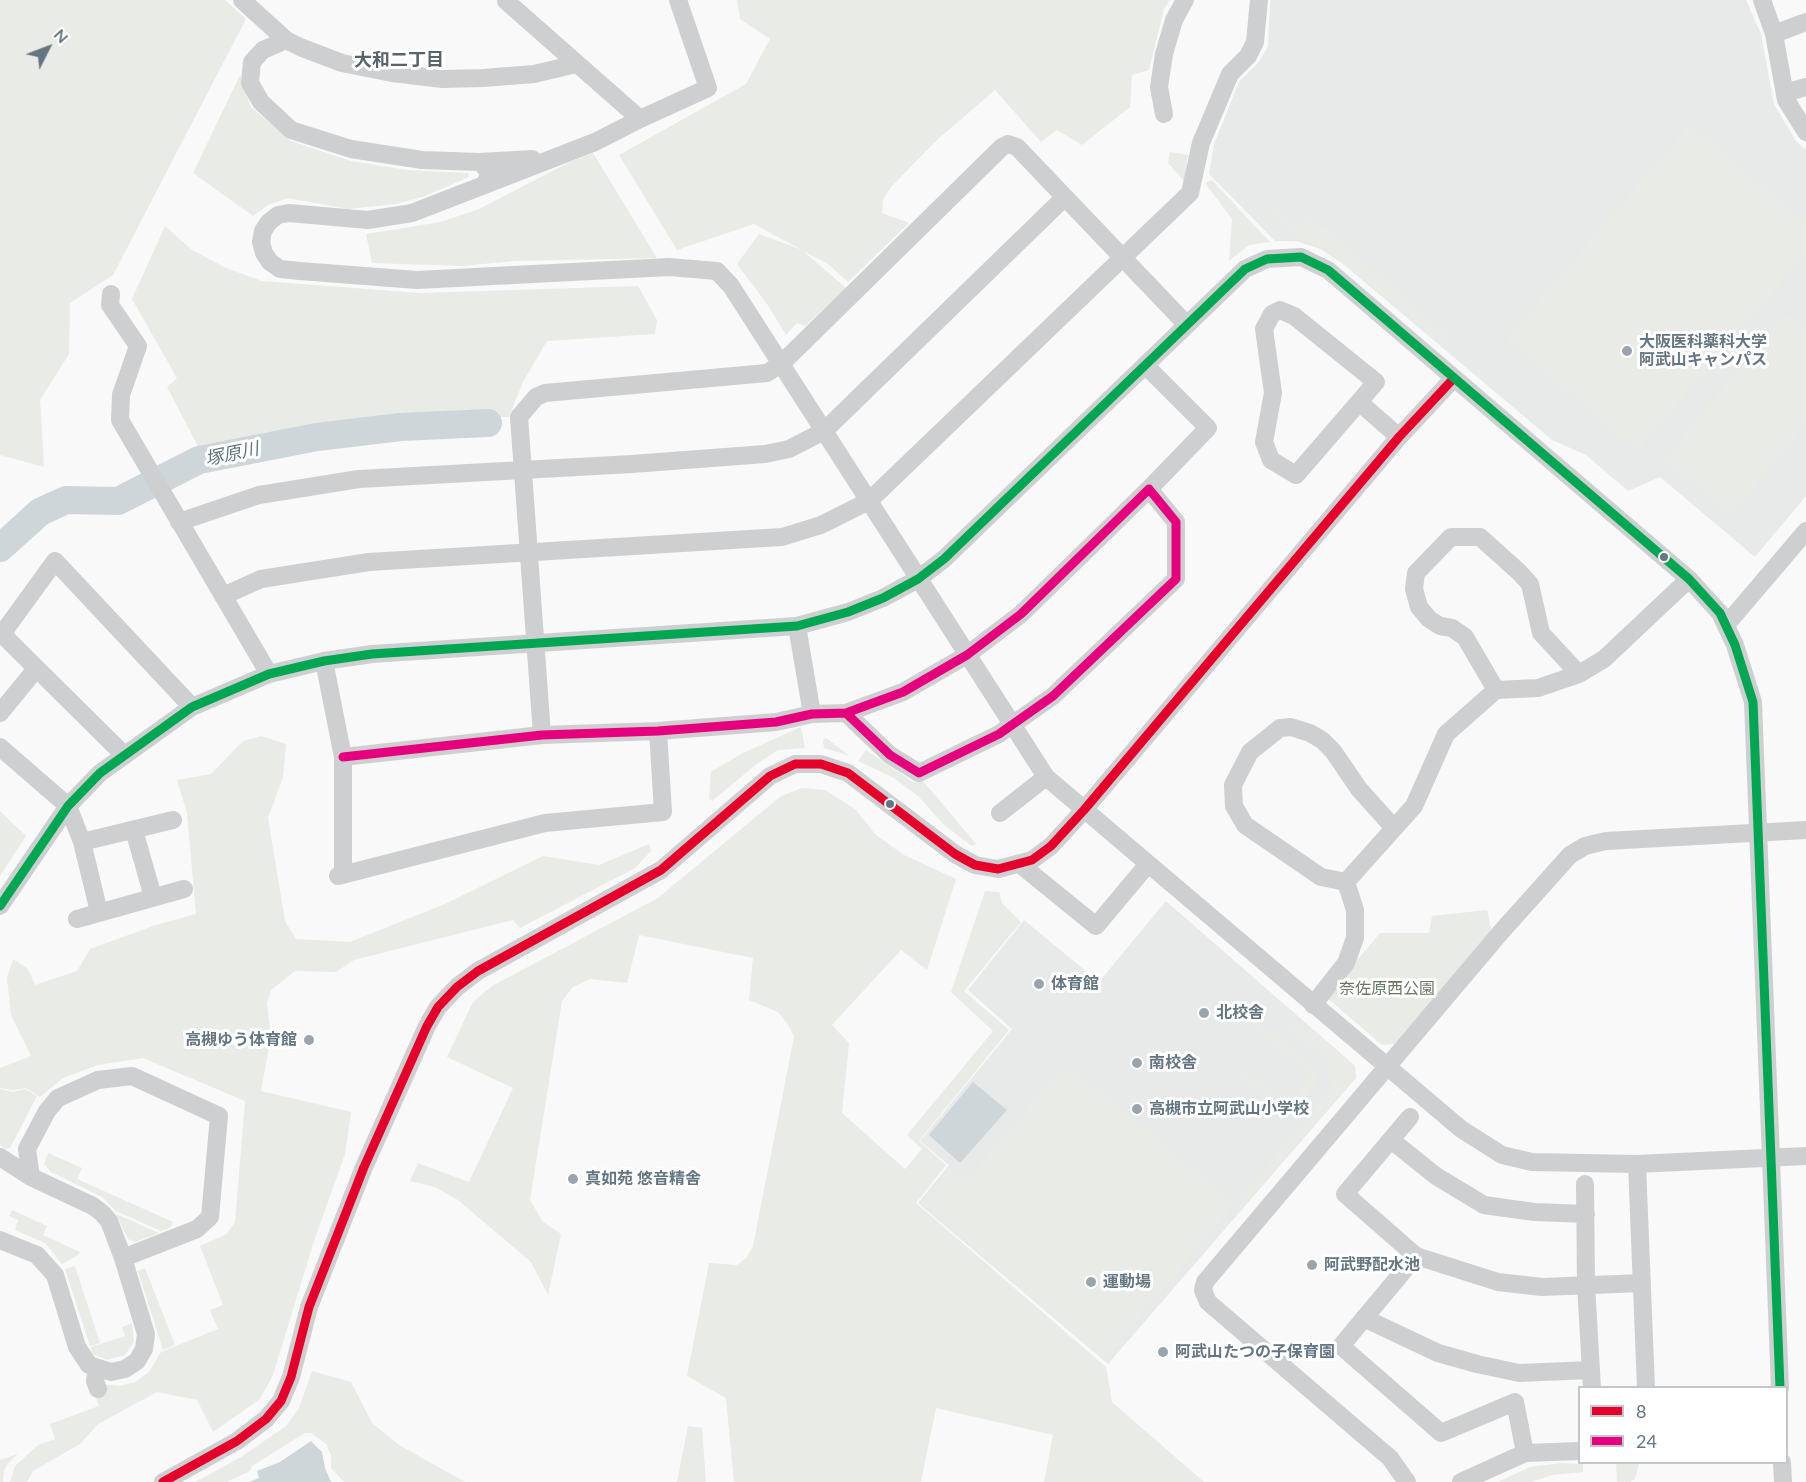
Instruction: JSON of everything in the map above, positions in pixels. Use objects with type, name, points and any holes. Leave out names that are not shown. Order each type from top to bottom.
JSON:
[{"type":"street","points":[[242,0],[286,40],[342,63],[392,73],[443,79],[534,74],[576,64]]},
{"type":"street","points":[[501,0],[506,0],[640,119]]},
{"type":"street","points":[[678,0],[708,88],[595,142],[412,213],[368,220],[289,213],[278,215],[263,231],[264,253],[270,262],[280,268],[417,280],[669,267],[717,271],[732,286],[1012,726],[1047,777],[1473,1139],[1502,1155],[1532,1162],[1637,1164],[1806,1156]]},
{"type":"street","points":[[1164,114],[1159,87],[1164,54],[1174,20],[1185,0]]},
{"type":"street","points":[[223,596],[261,579],[369,562],[782,537],[821,525],[869,501],[1124,258],[1192,190],[1201,143],[1230,74],[1248,56],[1255,42],[1259,0]]},
{"type":"street","points":[[1762,0],[1774,34],[1785,93],[1790,108],[1805,131]]},
{"type":"street","points":[[1774,34],[1806,22]]},
{"type":"street","points":[[286,40],[263,50],[244,62],[250,83],[261,102],[291,130],[351,149],[422,159],[517,161],[567,153]]},
{"type":"street","points":[[1785,93],[1806,87]]},
{"type":"street","points":[[542,735],[519,417],[536,397],[545,393],[767,373],[781,364],[1002,147],[1012,144],[1187,325]]},
{"type":"street","points":[[480,162],[490,173],[485,184]]},
{"type":"street","points":[[179,522],[259,495],[359,479],[523,471],[765,454],[789,449],[824,431],[1065,197]]},
{"type":"street","points":[[0,906],[68,806],[100,773],[123,754],[192,707],[269,675],[324,661],[372,654],[797,626],[849,612],[918,579],[944,559],[1252,265],[1275,257],[1301,257],[1328,270],[1689,579],[1720,614],[1726,625],[1753,702],[1780,1386]]},
{"type":"street","points":[[111,294],[110,305],[138,346],[121,395],[120,420],[269,675]]},
{"type":"street","points":[[1280,310],[1294,316],[1376,382],[1359,402],[1296,475],[1271,460],[1264,442],[1273,393],[1264,328],[1272,314],[1280,310]]},
{"type":"street","points":[[343,757],[542,735],[658,731],[776,722],[812,714],[846,713],[903,692],[967,655],[1021,614],[1208,428],[1145,365]]},
{"type":"street","points":[[163,1482],[237,1441],[266,1419],[281,1401],[291,1377],[309,1307],[364,1167],[432,1016],[445,998],[464,981],[661,870],[770,776],[795,764],[821,764],[848,773],[964,861],[998,869],[1021,865],[1042,854],[1084,810],[1399,437],[1454,378]]},
{"type":"street","points":[[1359,402],[1399,437]]},
{"type":"street","points":[[846,713],[890,755],[919,773],[1012,726],[1053,696],[1176,579],[1176,522],[1149,489]]},
{"type":"street","points":[[1726,625],[1806,531]]},
{"type":"street","points":[[1496,690],[1465,637],[1452,628],[1440,626],[1429,619],[1419,607],[1414,589],[1416,573],[1430,555],[1451,537],[1480,537],[1519,572],[1530,584],[1541,633],[1579,674]]},
{"type":"street","points":[[123,754],[2,634],[55,561],[192,707]]},
{"type":"street","points":[[1346,882],[1414,806],[1446,734],[1496,690],[1538,688],[1579,674],[1604,659],[1689,579]]},
{"type":"street","points":[[797,626],[812,714]]},
{"type":"street","points":[[324,661],[343,757],[341,875],[544,823],[663,812],[658,731]]},
{"type":"street","points":[[0,713],[36,669]]},
{"type":"street","points":[[1346,882],[1321,877],[1245,825],[1234,806],[1233,785],[1239,768],[1250,752],[1280,728],[1291,727],[1310,733],[1322,740],[1333,751],[1359,789],[1393,827]]},
{"type":"street","points":[[0,747],[68,806],[82,842],[99,912]]},
{"type":"street","points":[[1000,813],[1047,777]]},
{"type":"street","points":[[82,842],[173,820]]},
{"type":"street","points":[[134,830],[153,897]]},
{"type":"street","points":[[1407,1482],[1390,1458],[1208,1302],[1203,1290],[1205,1282],[1501,932],[1570,855],[1585,846],[1606,841],[1806,830]]},
{"type":"street","points":[[1021,865],[1102,932],[1148,864]]},
{"type":"street","points":[[1313,1005],[1346,963],[1354,938],[1355,910],[1346,882]]},
{"type":"street","points":[[76,919],[184,889]]},
{"type":"street","points":[[31,1177],[27,1149],[47,1111],[58,1098],[88,1083],[134,1076],[219,1116],[210,1217],[197,1229],[123,1258]]},
{"type":"street","points":[[1410,1117],[1345,1194],[1416,1256],[1498,1282],[1542,1287],[1642,1283]]},
{"type":"street","points":[[1391,1140],[1436,1176],[1484,1205],[1534,1212],[1586,1214]]},
{"type":"street","points":[[0,1157],[31,1177],[93,1206],[109,1221],[144,1324],[144,1349],[137,1361],[126,1369],[111,1372],[97,1369],[83,1358],[77,1347],[51,1270],[37,1255],[0,1240]]},
{"type":"street","points":[[1637,1164],[1646,1386]]},
{"type":"street","points":[[1364,1318],[1438,1353],[1519,1373],[1592,1379],[1586,1285],[1585,1184]]},
{"type":"street","points":[[1416,1256],[1341,1346],[1441,1433],[1515,1402]]},
{"type":"street","points":[[97,1369],[95,1381],[98,1389]]},
{"type":"street","points":[[1519,1373],[1515,1402],[1525,1453]]},
{"type":"street","points":[[1461,1482],[1525,1453],[1578,1451]]},
{"type":"street","points":[[1782,1464],[1783,1482]]},
{"type":"shaded area","name":"大阪医科薬科大学 阿武山キャンパス","points":[[1270,0],[1746,0],[1761,34],[1774,104],[1796,141],[1806,150],[1806,496],[1755,557],[1660,477],[1628,491],[1586,455],[1552,440],[1342,263],[1320,249],[1296,241],[1275,241],[1209,174],[1214,144],[1239,82],[1259,62],[1268,46]]},
{"type":"shaded area","name":"高槻市立阿武山小学校","points":[[1166,901],[1355,1066],[1356,1078],[1108,1364],[918,1203],[949,1165],[920,1141],[1012,1029],[968,990],[1024,920],[1099,982]]},
{"type":"shaded area","points":[[973,1082],[1007,1110],[960,1163],[929,1135]]},
{"type":"shaded area","points":[[311,1441],[322,1452],[331,1482],[249,1482],[259,1478],[257,1471],[280,1462]]},
{"type":"green space","points":[[0,0],[225,0],[246,19],[113,275],[70,303],[69,354],[40,400],[44,467],[0,455]]},
{"type":"green space","points":[[737,0],[1170,0],[1164,9],[1149,70],[1132,75],[1130,107],[1082,145],[1057,130],[1041,142],[995,90],[937,140],[891,187],[883,200],[882,213],[909,223],[848,282],[828,264],[803,251],[846,288],[805,326],[797,323],[786,335],[767,304],[737,264],[759,234],[802,250],[754,224],[677,250],[619,155],[746,84],[770,39],[740,19]]},
{"type":"green space","points":[[240,75],[251,107],[291,141],[351,161],[407,170],[468,173],[469,177],[425,196],[397,204],[348,209],[288,198],[268,205],[253,216],[193,173]]},
{"type":"green space","points":[[1690,123],[1806,222],[1806,254],[1637,452],[1505,339]]},
{"type":"green space","points":[[1170,152],[1188,155],[1184,181],[1168,163]]},
{"type":"green space","points":[[593,153],[657,258],[514,261],[462,266],[372,263],[366,234],[441,222],[479,209],[568,163]]},
{"type":"green space","points":[[1212,180],[1270,242],[1249,245],[1229,261],[1232,219],[1205,183]]},
{"type":"green space","points":[[1269,203],[1296,226],[1307,216],[1334,234],[1451,337],[1447,346],[1325,249],[1301,241],[1266,208]]},
{"type":"green space","points":[[165,226],[192,250],[226,268],[262,281],[420,293],[638,286],[657,320],[655,334],[547,341],[523,382],[509,417],[396,418],[321,426],[253,437],[201,452],[167,387],[177,378],[132,299]]},
{"type":"green space","points":[[1786,313],[1806,331],[1806,426],[1730,517],[1663,459]]},
{"type":"green space","points":[[801,727],[805,748],[778,750],[758,763],[712,801],[709,798],[711,772],[743,753]]},
{"type":"green space","points":[[261,736],[286,744],[283,777],[268,818],[285,921],[296,939],[350,942],[445,904],[543,856],[599,865],[649,844],[651,851],[635,868],[520,928],[513,920],[354,960],[336,972],[295,971],[271,990],[267,1003],[271,1036],[261,1091],[351,1112],[345,1154],[314,1241],[273,1375],[260,1399],[213,1432],[197,1400],[157,1392],[98,1424],[80,1444],[33,1471],[27,1482],[10,1482],[15,1466],[38,1445],[55,1439],[50,1424],[99,1406],[96,1397],[102,1384],[120,1386],[135,1382],[149,1372],[161,1352],[218,1329],[210,1310],[223,1305],[200,1246],[227,1234],[235,1222],[245,1101],[143,1058],[98,1065],[63,1078],[40,1097],[26,1088],[13,1090],[0,1088],[0,1068],[31,1056],[11,1015],[7,978],[13,959],[28,969],[35,985],[77,971],[90,949],[156,925],[196,914],[187,813],[177,780],[211,774],[243,741]]},
{"type":"green space","points":[[826,738],[850,756],[824,748],[823,740]]},
{"type":"green space","points":[[866,750],[913,782],[923,781],[976,844],[972,846],[944,825],[919,797],[894,778],[858,761]]},
{"type":"green space","points":[[802,788],[825,790],[855,809],[876,835],[904,855],[956,879],[927,970],[901,950],[832,1025],[849,1043],[842,1113],[905,1169],[922,1149],[907,1135],[993,1031],[951,992],[985,891],[999,892],[1002,903],[1021,922],[964,991],[1009,1030],[919,1141],[946,1165],[916,1203],[1106,1367],[1112,1402],[1204,1482],[1044,1482],[1053,1435],[936,1408],[921,1482],[734,1482],[726,1398],[687,1376],[709,1263],[737,1265],[747,1257],[753,1246],[794,1037],[778,1012],[749,1000],[753,958],[639,935],[627,983],[590,979],[573,987],[562,1001],[530,1200],[542,1221],[561,1234],[548,1295],[531,1262],[458,1200],[435,1187],[410,1181],[418,1163],[469,1182],[513,1088],[447,1057],[473,1002],[492,986],[658,898],[781,796]]},
{"type":"green space","points":[[0,811],[26,836],[0,876]]},
{"type":"green space","name":"奈佐原西公園","points":[[1487,910],[1492,932],[1394,1044],[1382,1045],[1326,997],[1380,933],[1429,933],[1432,916]]},
{"type":"green space","points":[[1245,1014],[1251,1014],[1314,1067],[1317,1074],[1315,1086],[1289,1117],[1235,1071],[1240,1066],[1287,1106],[1311,1077],[1242,1017]]},
{"type":"green space","points":[[1289,1017],[1305,1030],[1314,1030],[1355,1066],[1355,1077],[1243,1207],[1237,1201],[1330,1090],[1329,1065],[1288,1026],[1286,1019]]},
{"type":"green space","name":"運動場","points":[[1056,1074],[1080,1074],[1235,1204],[1104,1360],[922,1203],[950,1167],[966,1180]]},
{"type":"green space","points":[[0,1089],[13,1092],[25,1089],[37,1096],[10,1148],[5,1149],[0,1144]]},
{"type":"green space","points":[[48,1153],[82,1168],[77,1179],[173,1222],[171,1227],[161,1231],[116,1211],[102,1197],[51,1172],[44,1164]]},
{"type":"green space","points":[[12,1210],[47,1226],[43,1235],[80,1252],[62,1264],[45,1243],[15,1230],[18,1220],[9,1216]]},
{"type":"green space","points":[[116,1214],[159,1233],[135,1242],[128,1239]]},
{"type":"green space","points":[[75,1266],[100,1343],[90,1346],[65,1269]]},
{"type":"green space","points":[[145,1268],[175,1345],[163,1350],[138,1271]]},
{"type":"green space","points":[[132,1323],[134,1342],[125,1355],[107,1360],[93,1354],[91,1347],[125,1336],[122,1327]]},
{"type":"green space","points":[[312,1371],[351,1382],[372,1423],[399,1445],[465,1482],[344,1482],[331,1468],[331,1455],[326,1444],[311,1433],[305,1433],[252,1466],[250,1471],[227,1482],[195,1482],[241,1457],[286,1426],[299,1408]]},
{"type":"green space","points":[[688,1426],[702,1428],[706,1482],[677,1482]]},
{"type":"green space","points":[[18,1454],[9,1462],[4,1470],[3,1482],[0,1482],[0,1460]]},
{"type":"green space","points":[[1561,1463],[1583,1464],[1583,1472],[1552,1475],[1531,1482],[1498,1482],[1530,1467]]},
{"type":"green space","points":[[1616,1464],[1639,1464],[1635,1479],[1630,1482],[1617,1482]]},
{"type":"waterway","name":"塚原川","points":[[0,548],[40,512],[66,500],[118,501],[199,460],[317,437],[401,427],[488,423]]},
{"type":"transit line","points":[[0,906],[68,806],[100,773],[192,707],[269,674],[324,661],[372,654],[797,626],[848,612],[883,598],[918,579],[944,559],[1245,269],[1267,259],[1301,257],[1328,270],[1689,579],[1720,613],[1735,645],[1753,702],[1780,1386]]},
{"type":"transit line","name":"8","points":[[163,1482],[237,1441],[266,1419],[281,1401],[291,1377],[309,1307],[364,1167],[427,1026],[438,1007],[457,987],[478,971],[661,870],[770,776],[795,764],[821,764],[848,773],[955,854],[975,865],[998,869],[1032,860],[1051,846],[1084,810],[1399,437],[1454,378]]},
{"type":"transit line","name":"24","points":[[343,757],[542,735],[658,731],[776,722],[812,714],[846,713],[903,692],[967,655],[1021,614],[1149,489],[1176,522],[1176,579],[1053,696],[999,734],[919,773],[890,755],[846,713]]},
{"type":"place","name":"大阪医科薬科大学 阿武山キャンパス","points":[[1627,351]]},
{"type":"place","name":"体育館","points":[[1039,984]]},
{"type":"place","name":"北校舎","points":[[1204,1013]]},
{"type":"place","name":"高槻ゆう体育館","points":[[309,1040]]},
{"type":"place","name":"南校舎","points":[[1137,1063]]},
{"type":"place","name":"高槻市立阿武山小学校","points":[[1137,1109]]},
{"type":"place","name":"真如苑 悠音精舎","points":[[573,1179]]},
{"type":"place","name":"阿武野配水池","points":[[1312,1265]]},
{"type":"place","name":"運動場","points":[[1091,1282]]},
{"type":"place","name":"阿武山たつの子保育園","points":[[1163,1352]]},
{"type":"district","name":"大和二丁目","points":[[399,60]]}]
